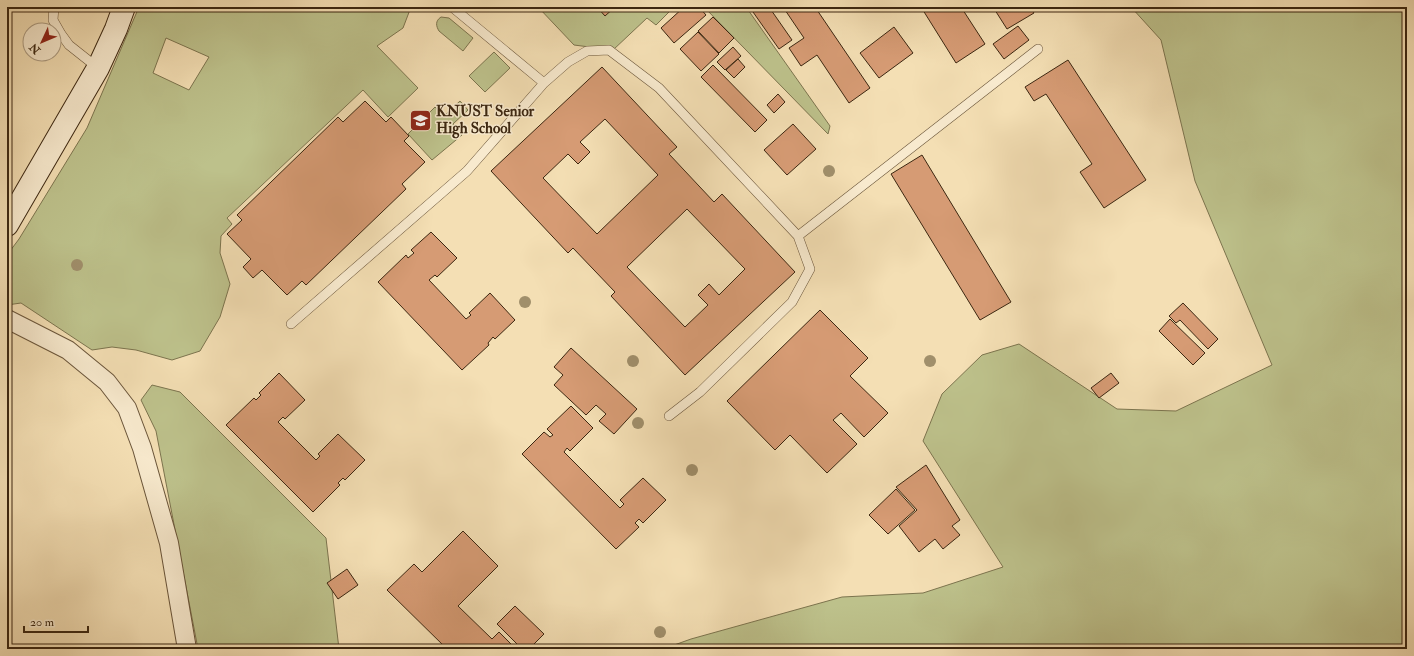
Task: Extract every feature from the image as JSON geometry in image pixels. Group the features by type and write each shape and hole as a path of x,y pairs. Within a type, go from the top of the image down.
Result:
{"street":[{"path":"7,225 98,68 116,29 124,7"},
{"path":"7,319 68,350 107,382 127,408 142,448 169,543 187,649"}],"lane":[{"path":"54,7 53,20 61,34 69,45 98,68"},
{"path":"452,7 544,83"},
{"path":"798,236 1038,49"},
{"path":"291,324 467,171 544,83 568,62 587,51 609,50 659,88 798,236 810,269 792,302 700,392 669,416"}],"green space":[{"path":"139,7 411,7 403,28 377,46 418,88 388,117 363,90 227,218 232,224 221,236 220,253 230,284 220,317 200,351 172,360 136,350 112,347 92,350 21,303 7,305 7,255 19,239 87,128","holes":["166,38 209,57 189,90 153,73"]},
{"path":"538,7 674,7 656,25 647,18 613,50 574,45"},
{"path":"704,7 746,7 830,126 828,134"},
{"path":"1131,7 1407,7 1407,649 663,649 691,639 842,597 923,593 1003,567 923,441 942,394 982,355 1019,344 1117,409 1176,411 1272,365 1195,181 1161,40"},
{"path":"441,17 449,18 473,38 463,51 439,31 437,24"},
{"path":"494,52 510,68 485,92 469,76"},
{"path":"460,101 468,110 453,124 462,135 432,160 408,134 435,107 444,116"},
{"path":"152,385 180,392 326,538 339,649 198,649 156,431 141,400"}],"building":[{"path":"597,7 615,7 605,16"},
{"path":"684,7 699,7 706,15 674,43 661,28"},
{"path":"760,7 769,7 792,40 779,49 753,12"},
{"path":"783,7 815,7 870,88 849,103 817,55 801,66 789,48 804,38"},
{"path":"921,7 961,7 985,44 956,63"},
{"path":"993,7 1030,7 1034,13 1007,29"},
{"path":"713,17 734,38 719,53 698,31"},
{"path":"1018,26 1029,40 1004,59 993,44"},
{"path":"894,27 913,53 879,78 860,53"},
{"path":"698,32 719,54 701,71 680,49"},
{"path":"733,47 741,56 725,70 717,62"},
{"path":"738,59 745,67 734,78 726,70"},
{"path":"1068,60 1146,180 1104,208 1080,172 1092,164 1046,94 1034,101 1025,87"},
{"path":"713,65 767,120 755,132 701,77"},
{"path":"602,67 677,147 669,154 714,202 722,194 795,272 685,375 611,296 615,292 573,248 568,253 491,171","holes":["605,119 658,175 597,234 543,178 568,154 578,164 590,152 580,142","687,209 745,269 719,295 709,284 698,295 708,305 685,327 627,267"]},
{"path":"778,94 785,102 774,113 767,105"},
{"path":"365,101 386,122 391,117 409,136 404,141 425,162 402,184 406,189 306,285 302,281 287,295 262,270 253,278 243,267 251,259 227,234 242,220 237,215 338,117 343,122"},
{"path":"793,124 816,149 787,175 764,150"},
{"path":"922,155 1011,302 980,320 891,174"},
{"path":"431,232 457,258 437,277 435,275 429,280 466,319 471,315 469,313 490,293 515,320 495,339 493,337 488,343 489,345 462,370 378,282 406,255 408,258 414,253 411,250"},
{"path":"1183,303 1218,339 1208,349 1180,320 1176,323 1169,316"},
{"path":"820,310 868,358 850,376 888,413 864,437 841,413 833,420 857,444 827,473 790,435 775,450 727,401"},
{"path":"1170,319 1205,353 1193,365 1159,331"},
{"path":"571,348 637,409 614,434 599,421 606,414 596,405 586,415 554,385 563,375 554,367"},
{"path":"279,373 305,400 285,419 283,417 278,422 316,460 320,456 318,454 338,434 365,460 345,480 343,478 338,483 340,485 313,512 226,425 254,398 256,400 261,395 259,393"},
{"path":"1111,373 1119,383 1099,398 1091,388"},
{"path":"571,406 593,428 570,451 567,448 564,452 620,508 624,504 620,500 643,478 666,500 643,523 639,519 635,523 639,527 616,549 522,454 544,432 550,437 553,435 547,429"},
{"path":"926,465 960,520 952,526 960,535 943,549 935,539 919,552 899,526 917,510 896,487"},
{"path":"896,489 915,510 888,534 869,515"},
{"path":"463,531 498,566 458,606 492,639 499,632 516,649 447,649 387,590 414,564 422,572"},
{"path":"347,569 358,585 338,599 327,583"},
{"path":"515,606 544,634 529,649 522,649 497,624"}],"place":[{"name":"KNUST Senior High School","path":"420,120"}]}
